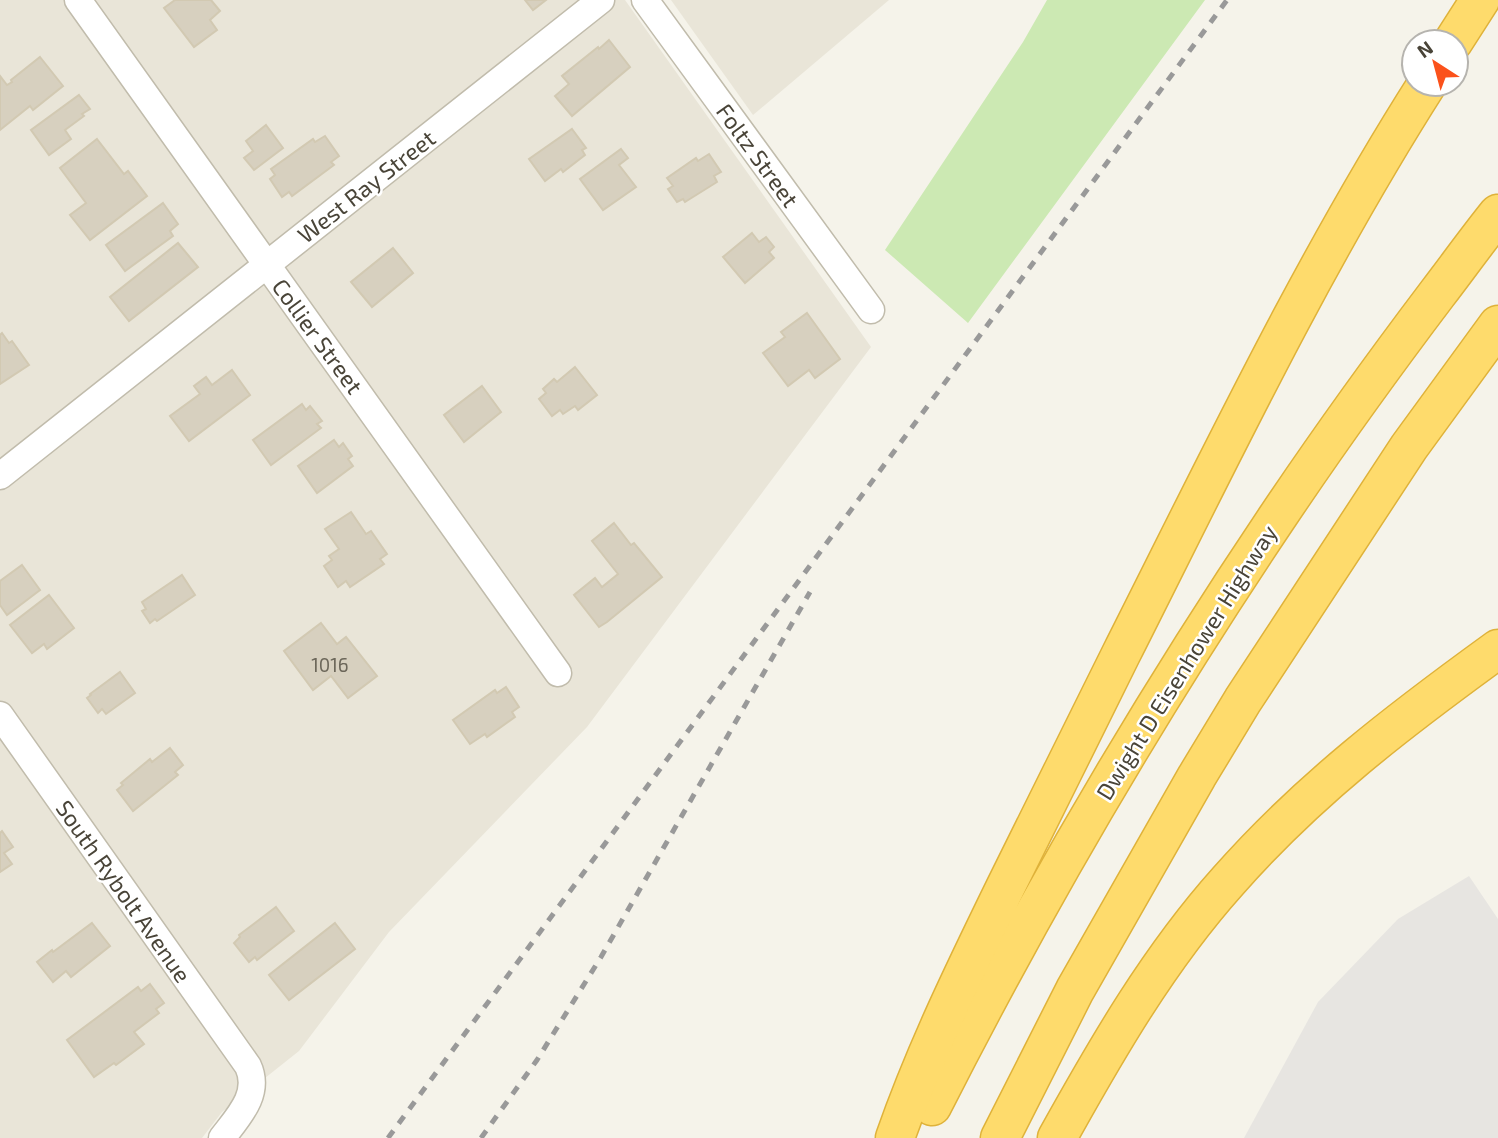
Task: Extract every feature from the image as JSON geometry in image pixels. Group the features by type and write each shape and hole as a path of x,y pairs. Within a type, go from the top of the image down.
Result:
{"highway":[{"path":"1462,28 1480,0"},
{"path":"895,1138 972,956 1090,715 1298,304 1419,98"},
{"name":"Dwight D Eisenhower Highway","path":"917,1138 1011,955 1108,783 1155,706 1322,452 1382,367 1498,214"},
{"path":"1000,1138 1075,990 1230,722 1409,447 1498,325"},
{"path":"1057,1138 1134,1006 1201,913 1249,857 1299,807 1357,756 1410,713 1498,649"}],"street":[{"name":"Collier Street","path":"78,0 558,673"},
{"name":"West Ray Street","path":"0,477 601,0"},
{"name":"Foltz Street","path":"645,0 871,310"},
{"name":"South Rybolt Avenue","path":"0,715 248,1066 253,1076 248,1101 222,1138"}],"shaded area":[{"path":"0,0 625,0 871,347 587,727 389,932 299,1051 222,1112 202,1138 0,1138"},
{"path":"671,0 889,0 753,115"},
{"path":"1469,876 1498,919 1498,1138 1244,1138 1318,1002 1398,919"}],"green space":[{"path":"1047,0 1205,0 968,323 885,250 1023,42"}],"building":[{"path":"175,0 211,0 220,11 210,20 217,30 194,47 164,8"},
{"path":"525,0 546,0 533,10"},
{"path":"609,40 630,67 572,116 555,96 569,84 562,76"},
{"path":"40,57 63,86 33,110 30,106 0,130 0,76 7,85"},
{"path":"79,95 90,109 65,130 71,139 49,155 31,130"},
{"path":"266,125 283,148 254,170 244,158 253,151 246,141"},
{"path":"572,129 586,148 582,150 585,155 563,172 561,169 545,181 529,159"},
{"path":"325,136 339,156 331,162 334,165 292,196 289,192 282,197 270,179 275,175 271,169 313,139 315,142"},
{"path":"97,139 124,174 128,171 147,196 90,240 70,215 86,203 60,168"},
{"path":"621,149 628,158 619,165 636,187 603,210 580,179"},
{"path":"709,154 721,172 714,176 717,182 685,202 683,199 677,202 668,189 673,186 667,178 696,158 698,161"},
{"path":"163,203 178,224 170,231 173,236 125,271 106,245"},
{"path":"752,233 759,242 766,237 774,247 769,252 774,258 745,283 723,257"},
{"path":"178,243 198,267 129,321 110,297"},
{"path":"393,248 413,273 372,307 351,282"},
{"path":"807,313 840,359 815,378 809,370 788,386 763,353 785,337 781,332"},
{"path":"2,333 9,343 12,341 29,365 0,384 0,335"},
{"path":"575,367 597,395 578,410 575,406 563,414 560,410 552,416 539,399 546,393 543,389 554,379 557,382"},
{"path":"232,370 250,395 189,441 170,416 200,394 194,386 206,377 212,385"},
{"path":"482,386 501,412 464,442 444,415"},
{"path":"302,404 306,410 310,406 322,421 317,424 321,428 271,465 253,440"},
{"path":"334,440 339,447 343,443 352,456 348,459 353,466 317,493 298,466"},
{"path":"351,512 366,534 371,531 387,554 380,559 384,564 350,587 346,581 338,587 324,566 332,560 329,556 339,549 325,529"},
{"path":"614,523 662,577 599,627 574,595 595,578 602,587 618,574 592,541"},
{"path":"22,565 40,590 7,615 0,605 0,581"},
{"path":"182,575 195,595 150,623 142,611 146,609 142,602"},
{"path":"49,595 74,628 47,649 44,644 32,653 10,625"},
{"path":"321,623 337,644 346,637 377,676 348,698 331,676 313,690 284,651"},
{"path":"120,672 135,693 106,714 102,709 98,713 87,698"},
{"path":"506,687 519,707 512,712 515,717 487,737 485,734 470,744 453,720 495,690 497,693"},
{"path":"170,748 183,765 175,772 178,775 133,811 117,790 123,785 121,783 150,759 152,762"},
{"path":"2,831 13,847 4,853 12,864 0,872 0,833"},
{"path":"276,907 294,931 257,960 255,957 249,962 234,943 239,935"},
{"path":"92,923 110,946 71,977 66,971 53,982 37,962"},
{"path":"335,923 355,949 289,1000 269,975"},
{"path":"150,984 164,1003 156,1009 159,1013 134,1032 144,1044 116,1065 114,1063 94,1077 67,1040 138,987 141,991"}],"railway":[{"path":"388,1138 1227,0"},
{"path":"481,1138 537,1060 601,957 810,592"}]}
